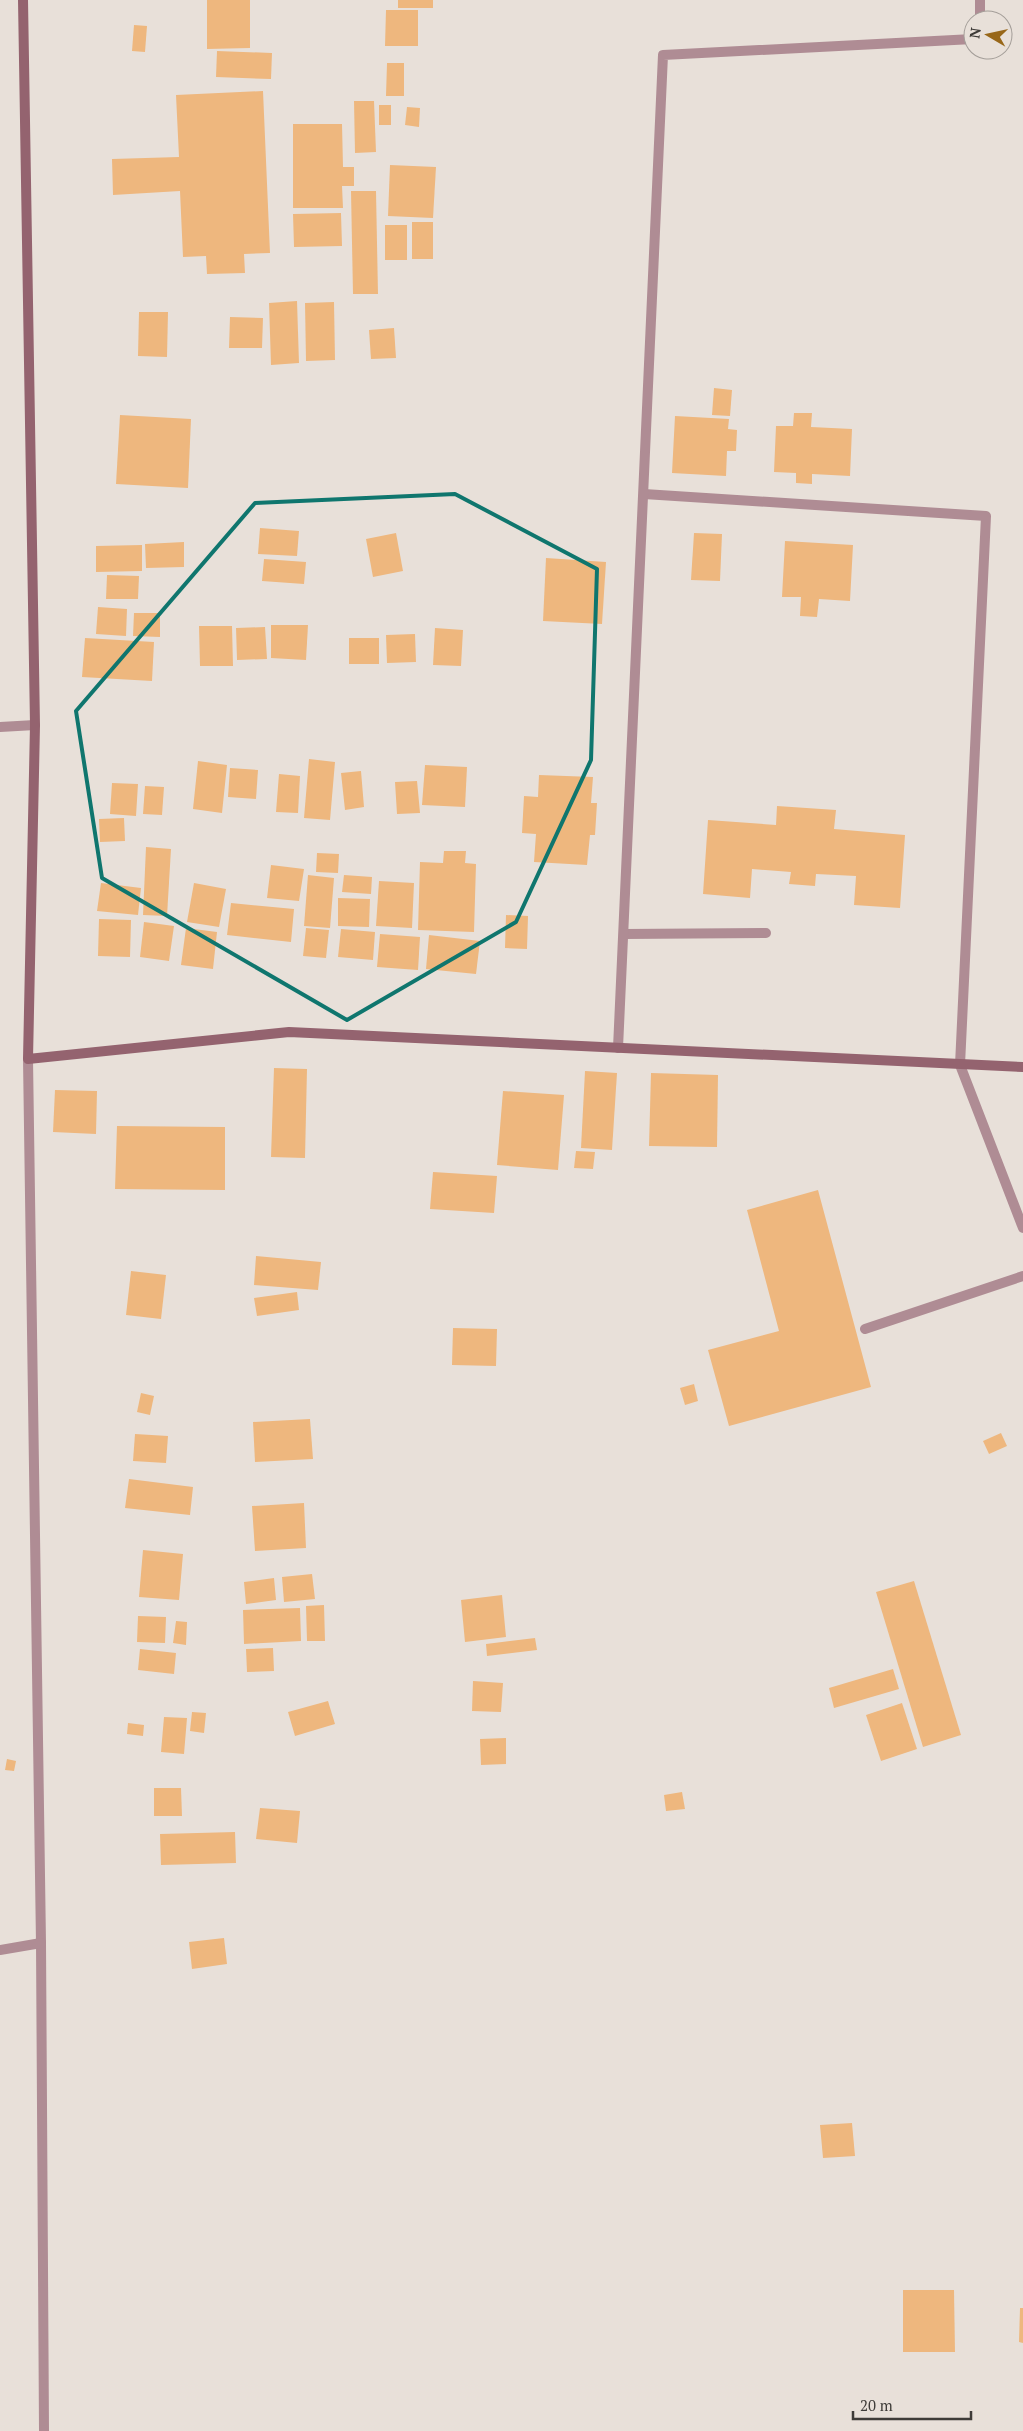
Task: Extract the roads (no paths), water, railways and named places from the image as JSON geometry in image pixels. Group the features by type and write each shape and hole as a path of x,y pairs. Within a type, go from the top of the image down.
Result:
{"street":[{"path":"23,0 34,725 28,1059 41,1943 44,2431"},
{"path":"618,1048 663,55 963,40"},
{"path":"644,494 986,516 960,1065 1023,1228"},
{"path":"0,726 34,725"},
{"path":"624,934 766,933"},
{"path":"28,1059 289,1032 960,1065 1023,1066"},
{"path":"865,1329 1023,1276"},
{"path":"0,1950 41,1943"}]}
